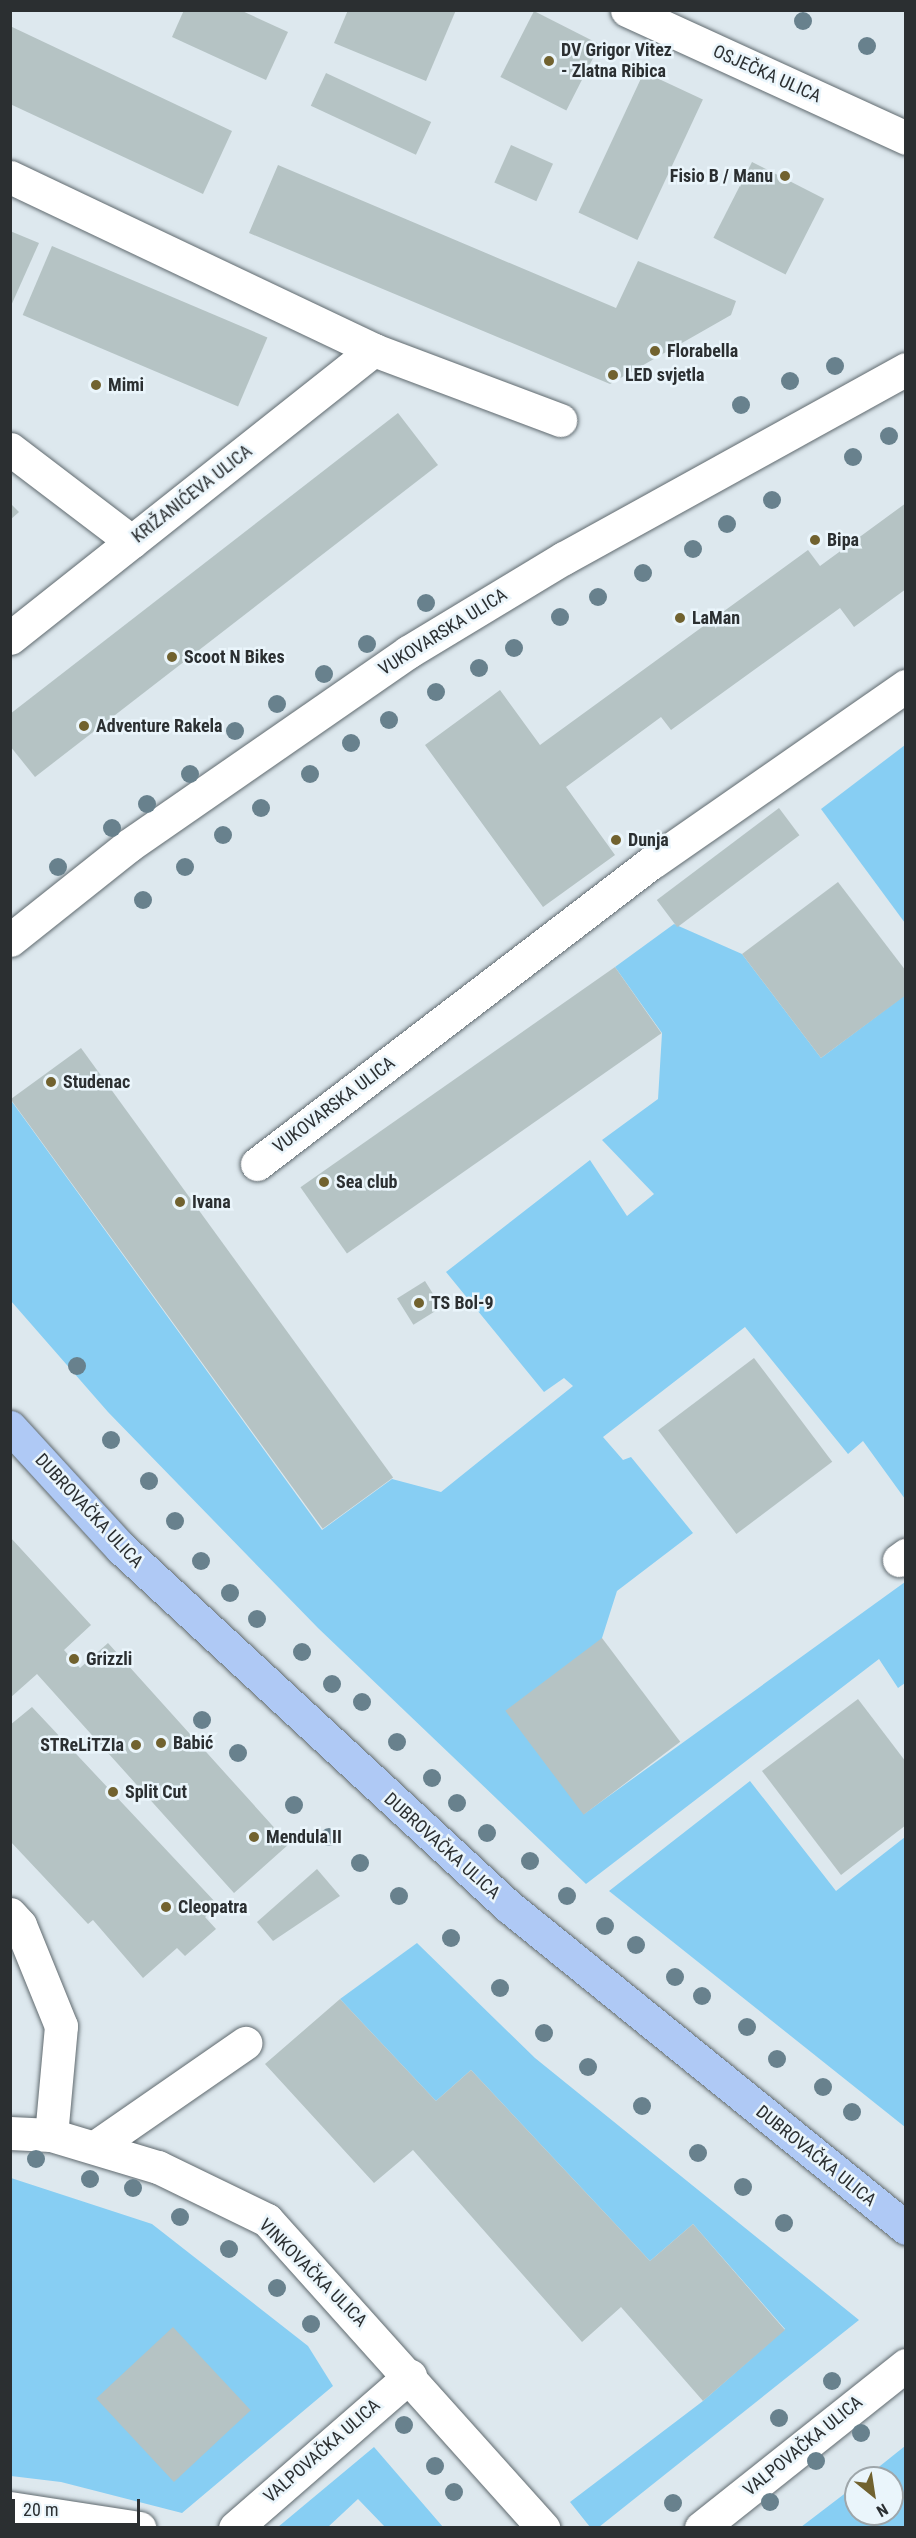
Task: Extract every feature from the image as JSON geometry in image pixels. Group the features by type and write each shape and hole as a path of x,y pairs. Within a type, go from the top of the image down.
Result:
{"main road":[{"name":"DUBROVAČKA ULICA","path":"10,1427 138,1564 508,1906 906,2228"}],"street":[{"name":"OSJEČKA ULICA","path":"627,10 906,138"},
{"path":"10,177 374,350 560,420"},
{"name":"KRIŽANIĆEVA ULICA","path":"10,638 374,350"},
{"name":"VUKOVARSKA ULICA","path":"10,940 128,846 408,652 564,558 906,369"},
{"path":"10,449 132,542"},
{"name":"VUKOVARSKA ULICA","path":"257,1164 654,861 906,686"},
{"path":"10,1914 20,1925 61,2026 51,2134"},
{"path":"95,2147 245,2043"},
{"name":"VINKOVAČKA ULICA","path":"10,2133 51,2134 158,2167 267,2220 410,2376 543,2528"},
{"name":"VALPOVAČKA ULICA","path":"702,2528 906,2365"},
{"name":"VALPOVAČKA ULICA","path":"235,2528 410,2376"},
{"path":"10,2508 139,2528"}],"shaded area":[{"path":"905,745 905,923 821,809"},
{"path":"674,924 742,954 821,1058 905,995 905,1499 863,1441 848,1454 745,1327 603,1437 623,1460 631,1457 693,1533 617,1591 602,1638 584,1814 905,1582 905,1683 898,1688 879,1659 586,1884 318,1628 108,1412 11,1301 10,1099 322,1530 392,1479 441,1492 573,1386 564,1378 544,1392 446,1272 590,1160 627,1216 654,1194 602,1140 658,1099 662,1033 615,967"},
{"path":"750,1781 836,1891 905,1837 905,2127 609,1891"},
{"path":"417,1943 535,2058 859,2320 599,2527 590,2527 570,2502 703,2401 785,2329 693,2224 650,2261 471,2070 436,2101 340,1999"},
{"path":"11,2178 152,2224 308,2346 333,2386 182,2513 61,2482 11,2476"},
{"path":"905,2446 905,2527 801,2527 844,2494 844,2526 904,2526 904,2466 880,2466"},
{"path":"374,2447 443,2527 385,2527 358,2499 328,2527 278,2527"}],"building":[{"path":"184,10 240,10 288,32 266,80 172,37"},
{"path":"348,10 456,10 426,81 334,43"},
{"path":"534,11 600,45 566,111 500,77"},
{"path":"10,26 232,131 203,194 10,104"},
{"path":"644,72 703,99 637,240 578,212"},
{"path":"326,73 431,122 416,155 311,106"},
{"path":"511,145 553,164 536,201 494,182"},
{"path":"752,162 824,199 786,275 713,238"},
{"path":"278,165 616,308 638,261 736,301 731,315 610,384 249,233"},
{"path":"10,231 39,243 10,308"},
{"path":"52,246 267,337 238,406 23,315"},
{"path":"398,413 438,465 35,777 10,746 10,714"},
{"path":"10,503 19,512 10,520"},
{"path":"906,503 906,589 854,627 840,608 671,730 661,717 566,787 615,855 543,907 425,745 500,690 540,745 808,550 820,566"},
{"path":"779,808 799,835 677,927 657,900"},
{"path":"838,882 906,971 906,995 821,1058 742,954"},
{"path":"615,967 661,1033 347,1254 300,1187"},
{"path":"81,1048 393,1478 323,1529 11,1099"},
{"name":"TS Bol-9","path":"425,1281 441,1307 413,1325 397,1298"},
{"path":"754,1358 832,1462 736,1534 658,1430"},
{"path":"10,1537 91,1625 64,1650 80,1668 108,1643 289,1844 234,1893 37,1674 10,1698"},
{"path":"602,1638 680,1742 584,1815 505,1711"},
{"path":"858,1699 906,1762 906,1825 841,1875 762,1771"},
{"path":"32,1707 218,1905 205,1917 216,1929 185,1956 177,1948 143,1978 93,1920 88,1924 10,1841 10,1725"},
{"path":"317,1869 340,1896 273,1941 257,1922"},
{"path":"340,1999 436,2101 471,2070 650,2261 693,2224 785,2330 703,2401 621,2307 582,2342 413,2150 374,2183 265,2064"},
{"path":"173,2327 251,2410 174,2482 96,2399"}],"place":[{"name":"DV Grigor Vitez - Zlatna Ribica","path":"549,61"},
{"name":"Fisio B / Manu","path":"785,176"},
{"name":"Florabella","path":"655,351"},
{"name":"LED svjetla","path":"613,375"},
{"name":"Mimi","path":"96,385"},
{"name":"Bipa","path":"815,540"},
{"name":"LaMan","path":"680,618"},
{"name":"Scoot N Bikes","path":"172,657"},
{"name":"Adventure Rakela","path":"84,726"},
{"name":"Dunja","path":"616,840"},
{"name":"Studenac","path":"51,1082"},
{"name":"Sea club","path":"324,1182"},
{"name":"Ivana","path":"180,1202"},
{"name":"TS Bol-9","path":"419,1303"},
{"name":"Grizzli","path":"74,1659"},
{"name":"Babić","path":"161,1743"},
{"name":"STReLiTZIa","path":"136,1745"},
{"name":"Split Cut","path":"113,1792"},
{"name":"Mendula II","path":"254,1837"},
{"name":"Cleopatra","path":"166,1907"}]}
